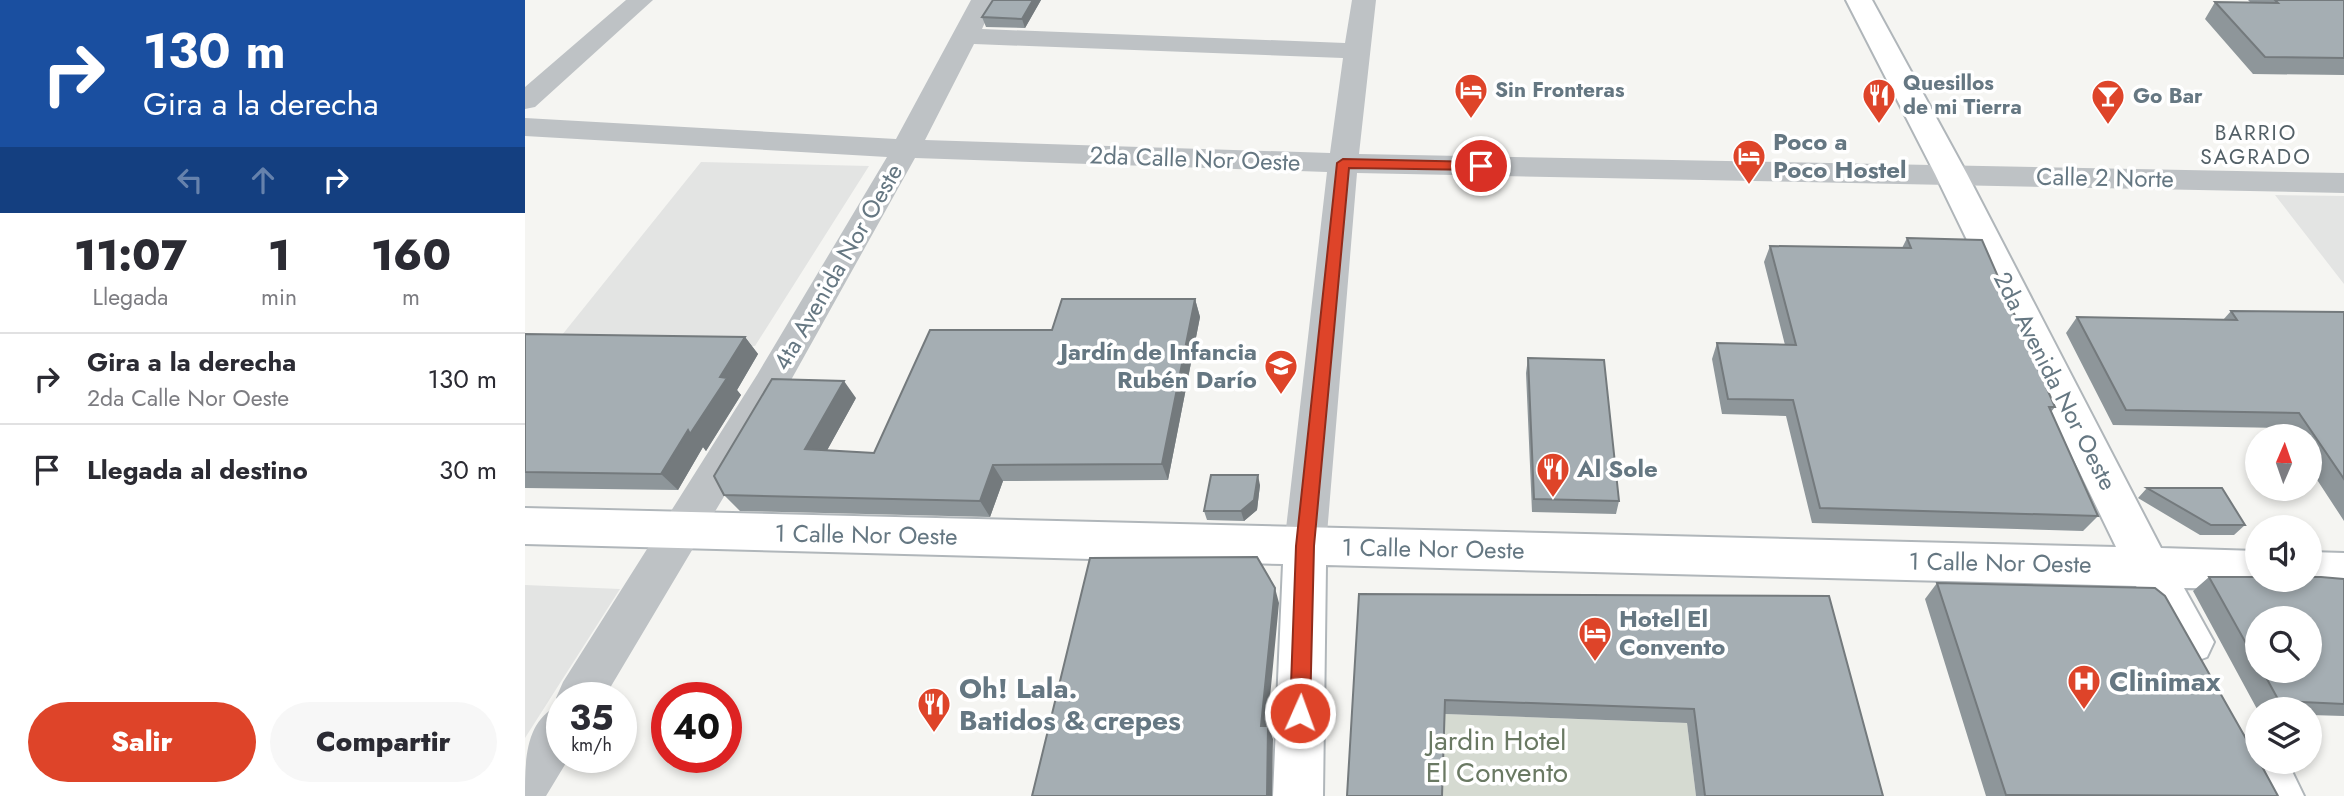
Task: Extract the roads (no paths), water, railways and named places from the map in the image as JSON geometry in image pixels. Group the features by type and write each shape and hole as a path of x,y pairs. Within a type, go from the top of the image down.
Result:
{"street":[{"path":"525,101 641,0"},
{"name":"4ta Avenida Nor Oeste","path":"589,682 685,530 906,149 983,0"},
{"path":"1298,796 1305,546 1343,163 1364,0"},
{"name":"2da Avenida Nor Oeste","path":"1859,0 1951,174 2148,567 2210,675"},
{"path":"965,36 1356,51"},
{"name":"2da Calle Nor Oeste","path":"525,127 906,149 1343,163 1951,174"},
{"name":"Calle 2 Norte","path":"1951,174 2344,183"},
{"name":"1 Calle Nor Oeste","path":"525,526 2245,570"},
{"path":"2322,571 2344,572"},
{"path":"525,785 546,752"},
{"path":"2266,774 2279,796"}],"place":[{"name":"Sin Fronteras","path":"1471,120"},
{"name":"Quesillos de mi Tierra","path":"1879,125"},
{"name":"Go Bar","path":"2108,126"},
{"name":"Poco a Poco Hostel","path":"1749,186"},
{"name":"Jardín de Infancia Rubén Darío","path":"1281,396"},
{"name":"Al Sole","path":"1553,499"},
{"name":"Hotel El Convento","path":"1595,663"},
{"name":"Clinimax","path":"2084,711"},
{"name":"Oh! Lala. Batidos & crepes","path":"934,734"}],"district":[{"name":"BARRIO SAGRADO","path":"2256,145"}],"park label":[{"name":"Jardin Hotel El Convento","path":"1497,756"}]}
